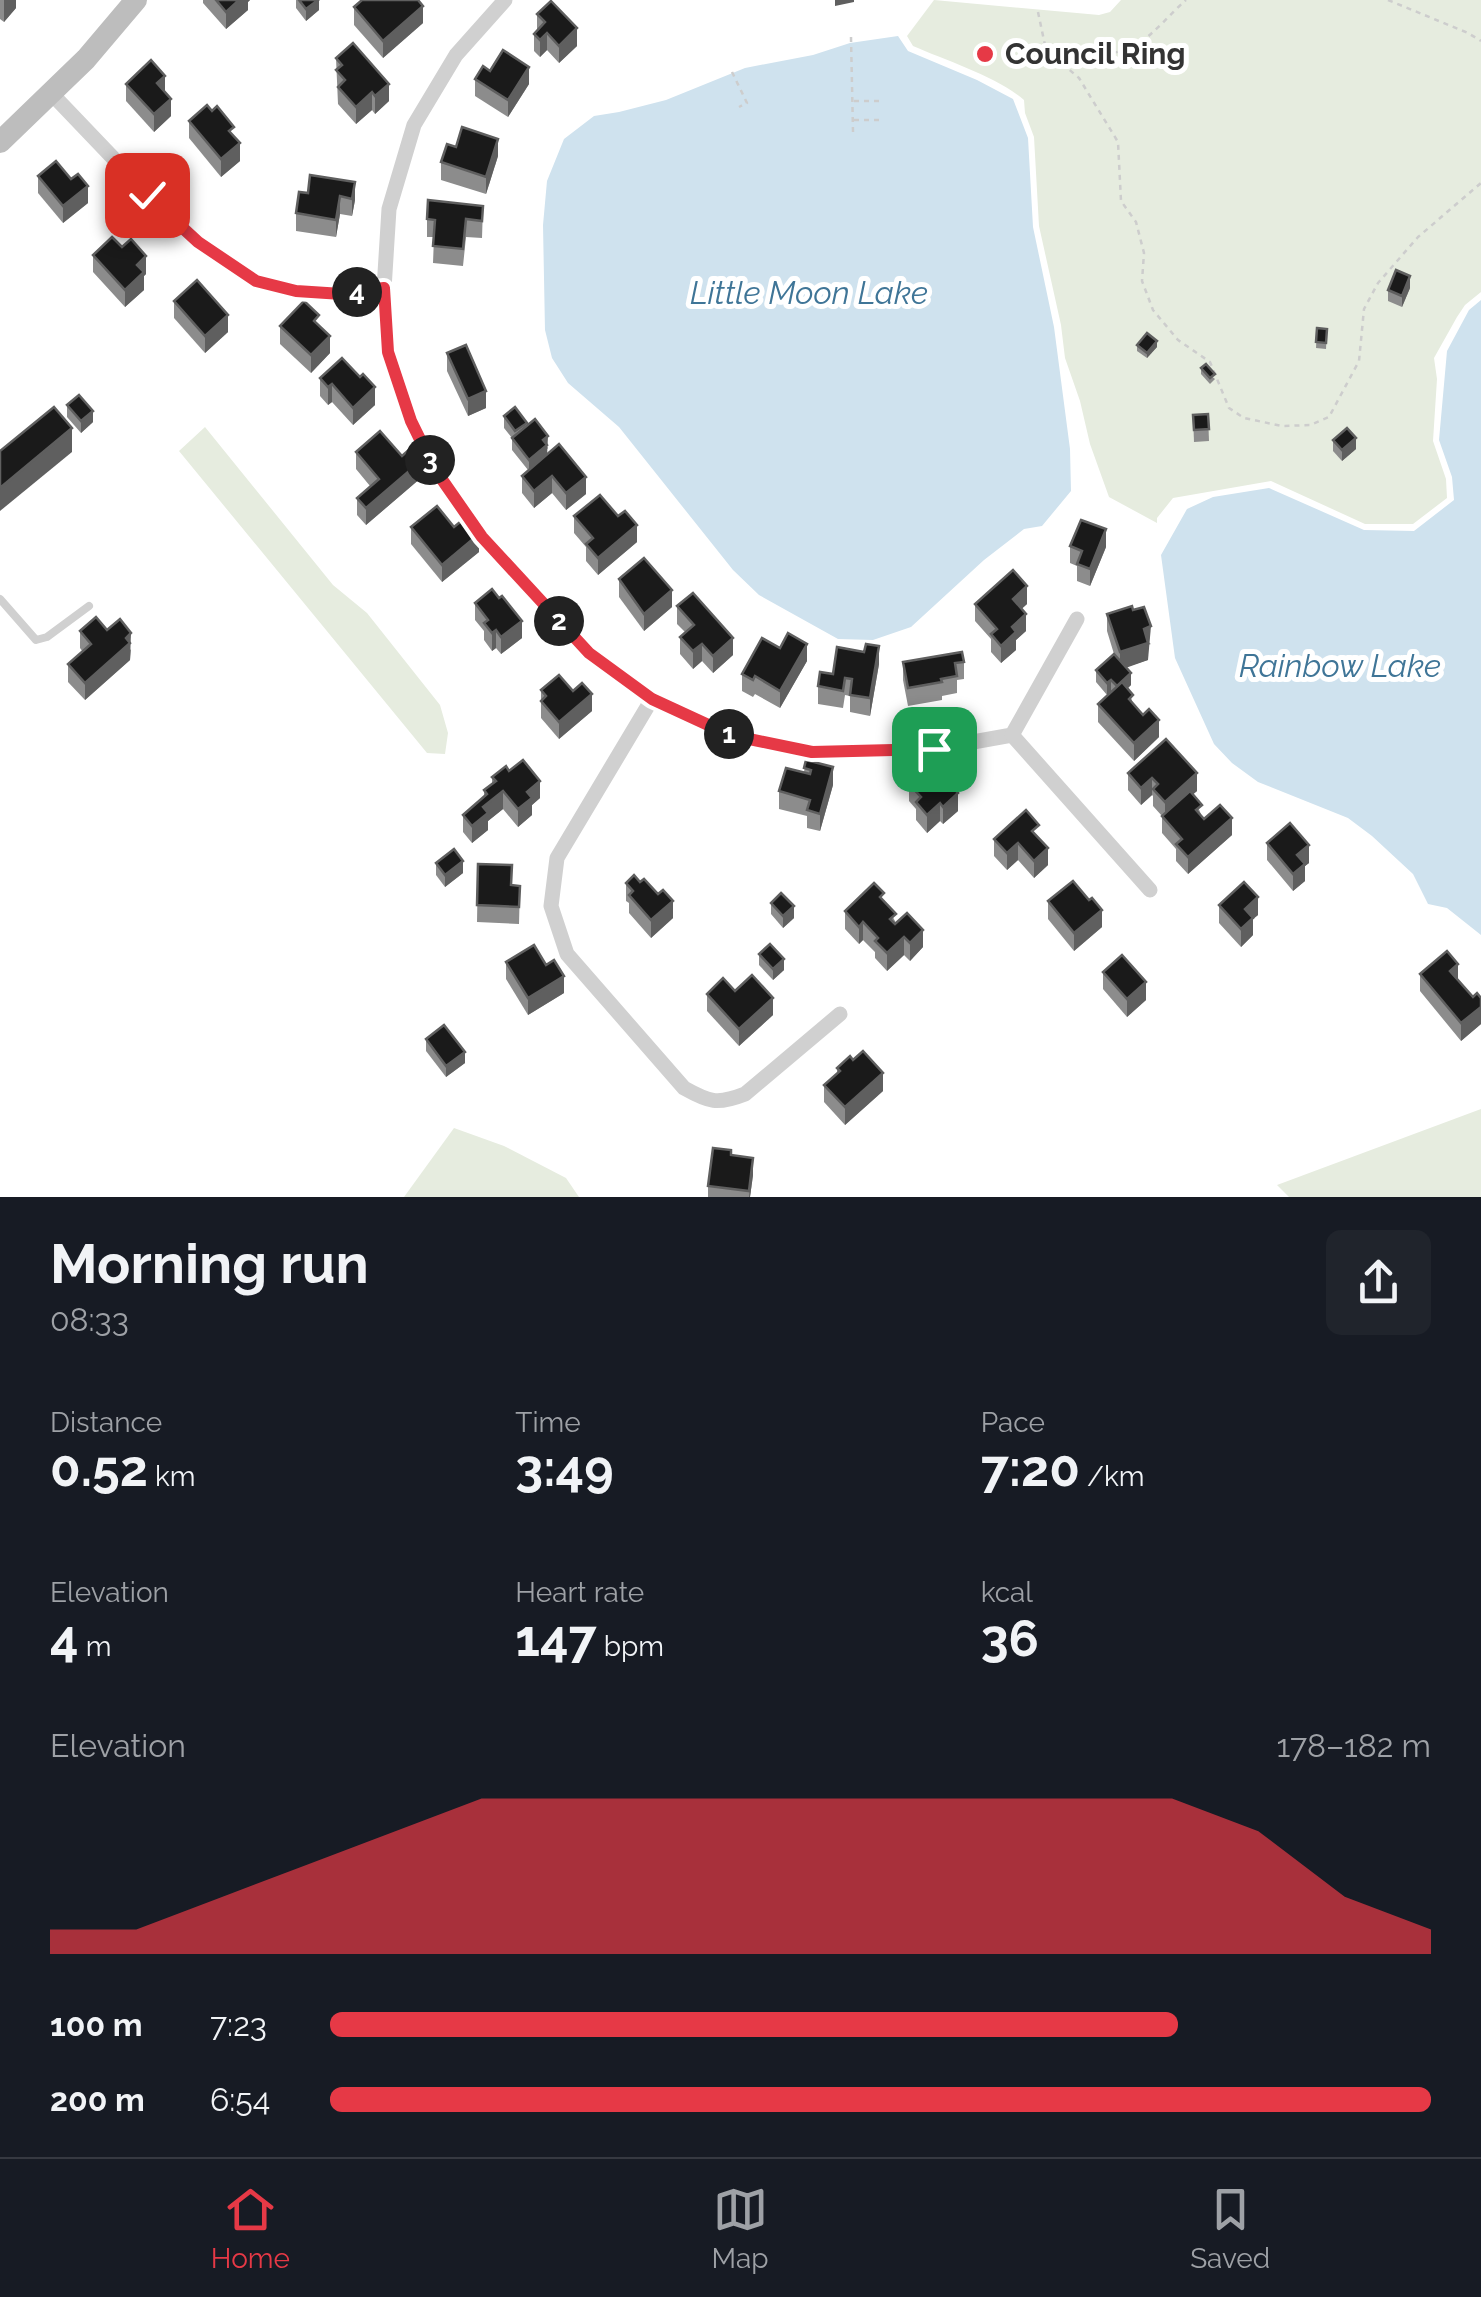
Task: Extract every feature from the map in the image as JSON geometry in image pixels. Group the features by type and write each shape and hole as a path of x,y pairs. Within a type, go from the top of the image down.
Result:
{"street":[{"path":"0,142 108,36 136,0"},
{"path":"505,0 456,54 414,125 389,209 384,288 388,352 411,421 434,468 482,537 589,653 652,699 730,735 812,752 934,749 1012,734 1077,619"},
{"path":"51,93 180,228 256,281 296,291 342,294 384,288"},
{"path":"652,699 556,858 552,906 567,954 684,1088 707,1101 726,1101 744,1094 840,1014"},
{"path":"1012,734 1150,890"}],"lane":[{"path":"0,599 36,640 89,606"}],"path":[{"path":"1062,64 1137,44 1186,0"},
{"path":"1388,0 1481,41"},
{"path":"1038,12 1046,50 1079,78 1118,142 1121,200 1136,222 1144,254 1142,281 1153,310 1178,340 1210,362 1230,408 1244,418 1282,426 1310,426 1329,417 1359,361 1364,309 1378,282 1418,238 1481,183"},
{"path":"851,37 853,132"},
{"path":"732,72 747,103 740,107"},
{"path":"852,101 879,101"},
{"path":"853,120 879,120"}],"shaded area":[{"path":"934,0 1099,15 1110,12 1121,0 1481,0 1481,292 1465,305 1434,358 1437,379 1433,441 1446,479 1447,498 1413,524 1365,524 1271,481 1173,498 1157,523 1109,497 1065,358 1039,226 1034,137 1024,100 986,76 913,46 907,36"},
{"path":"205,427 333,585 367,613 440,705 448,733 445,754 427,753 179,451"},
{"path":"1481,1109 1481,1197 1289,1197 1277,1185"},
{"path":"454,1128 504,1146 566,1178 579,1197 404,1197"}],"water":[{"name":"Little Moon Lake","path":"898,36 908,51 1013,99 1028,138 1033,227 1054,327 1070,449 1071,491 1042,526 1024,529 911,627 873,640 838,639 759,595 733,570 619,427 568,383 552,358 545,330 543,225 547,181 564,139 594,116 666,100 745,68"},
{"name":"Rainbow Lake","path":"1481,300 1481,935 1447,908 1428,904 1413,874 1348,818 1258,782 1214,744 1175,658 1161,555 1187,509 1213,497 1269,488 1364,530 1414,531 1454,500 1452,477 1439,440 1447,351 1469,310"}],"building":[{"path":"216,0 239,0 226,12"},
{"path":"299,0 318,0 306,9"},
{"path":"362,0 418,0 423,6 383,41 354,7"},
{"path":"551,1 577,28 559,46 547,33 540,40 534,34 545,22 537,14"},
{"path":"353,43 389,84 375,96 372,92 356,107 338,87 345,80 336,70 342,65 336,58"},
{"path":"503,50 529,67 508,100 475,79 483,66 490,71"},
{"path":"151,60 165,76 157,83 171,99 154,114 126,84"},
{"path":"207,105 212,111 217,106 234,127 229,131 240,143 221,159 189,121"},
{"path":"462,127 498,139 486,177 441,162 447,144 456,147"},
{"path":"56,161 71,179 78,174 88,186 63,206 38,176"},
{"path":"310,175 355,182 352,199 340,196 336,220 296,213 299,192 308,193"},
{"path":"428,200 483,206 482,221 466,219 463,249 433,246 435,220 427,219"},
{"path":"112,237 122,247 131,239 146,256 137,265 144,272 125,290 93,255"},
{"path":"1396,270 1410,276 1402,296 1388,290"},
{"path":"197,280 228,315 205,336 174,301"},
{"path":"304,301 319,315 314,321 330,336 311,355 280,326"},
{"path":"1317,328 1327,329 1326,343 1316,342"},
{"path":"1147,333 1157,341 1147,353 1137,345"},
{"path":"466,345 486,391 468,399 447,353"},
{"path":"342,358 375,387 353,408 332,384 328,387 320,378"},
{"path":"1206,364 1215,374 1210,378 1201,368"},
{"path":"79,395 93,411 81,421 67,405"},
{"path":"54,407 72,428 0,488 0,451"},
{"path":"515,407 527,423 515,431 504,416"},
{"path":"1208,414 1209,429 1194,430 1193,415"},
{"path":"535,419 548,436 543,440 547,445 529,460 512,438"},
{"path":"1347,428 1356,438 1342,450 1333,440"},
{"path":"380,431 402,456 411,448 422,460 366,508 357,498 379,479 356,452"},
{"path":"559,444 586,477 566,493 552,476 534,491 522,476"},
{"path":"600,495 618,516 625,511 637,525 598,558 586,544 593,538 574,516"},
{"path":"437,506 454,527 465,518 479,534 442,565 411,527"},
{"path":"1081,520 1106,529 1090,569 1077,564 1082,551 1070,546"},
{"path":"644,558 672,590 644,614 619,579"},
{"path":"1013,570 1027,586 1013,599 1026,614 1012,627 1016,632 1001,646 991,634 997,629 975,604"},
{"path":"492,589 522,621 501,637 484,623 488,620 475,603"},
{"path":"693,593 733,638 713,656 702,644 693,651 680,637 694,625 677,606"},
{"path":"1132,606 1133,610 1144,607 1151,626 1144,629 1148,643 1120,652 1107,614"},
{"path":"96,617 107,630 120,619 131,633 126,638 130,643 85,683 68,664 91,644 80,631"},
{"path":"788,633 807,644 780,691 755,676 753,680 742,674 762,638 780,648"},
{"path":"866,644 879,646 870,698 850,695 852,679 845,678 843,691 818,686 820,672 833,674 837,647 864,652"},
{"path":"962,652 964,662 955,663 957,676 908,688 903,662"},
{"path":"1114,654 1131,673 1117,686 1111,680 1107,683 1096,670"},
{"path":"559,675 573,691 582,683 592,694 559,722 541,701 546,696 541,690"},
{"path":"1122,682 1133,695 1129,699 1143,715 1149,709 1159,720 1134,743 1098,704"},
{"path":"1166,739 1197,773 1165,802 1153,789 1158,784 1152,778 1141,788 1128,773"},
{"path":"523,760 540,781 527,792 532,798 518,809 503,791 483,807 488,813 472,826 463,815 487,794 484,790 496,781 492,777"},
{"path":"806,760 833,767 820,814 807,810 810,800 779,791 786,768 810,774 811,770 804,768"},
{"path":"925,769 939,784 945,779 958,793 927,815 916,802 921,797 909,784"},
{"path":"1190,791 1202,805 1196,810 1204,819 1220,805 1232,818 1188,857 1176,844 1182,839 1162,816"},
{"path":"1026,810 1039,825 1032,831 1048,848 1034,861 1018,843 1007,853 994,839"},
{"path":"1290,823 1309,845 1297,855 1305,864 1293,874 1267,843"},
{"path":"454,849 463,861 445,875 436,863"},
{"path":"478,864 512,865 511,885 520,886 519,907 477,905"},
{"path":"634,875 640,882 644,879 658,894 663,890 673,901 651,920 629,895 633,891 626,883"},
{"path":"1073,881 1102,910 1074,933 1048,901"},
{"path":"1244,882 1258,897 1245,909 1253,918 1241,929 1219,905"},
{"path":"874,883 884,893 880,897 896,914 890,919 895,924 907,913 923,930 910,943 904,937 887,953 863,922 859,927 845,911"},
{"path":"781,893 794,906 783,916 771,903"},
{"path":"770,944 784,959 773,969 759,954"},
{"path":"534,945 546,965 554,960 564,976 528,998 506,962"},
{"path":"1447,951 1458,964 1450,971 1473,997 1477,993 1481,998 1481,1007 1461,1023 1420,974"},
{"path":"1122,955 1146,982 1127,999 1103,972"},
{"path":"752,975 773,998 739,1029 707,994 723,978 735,991"},
{"path":"444,1025 465,1052 446,1066 426,1039"},
{"path":"863,1051 883,1073 845,1107 824,1085 850,1056 853,1060"},
{"path":"713,1148 753,1158 749,1191 708,1186"}],"place":[{"name":"Council Ring","path":"985,54"}],"route":[{"path":"147,195 180,228 256,281 296,291 342,294 384,288 388,352 411,421 434,468 482,537 589,653 652,699 730,735 812,752 934,749"}]}
